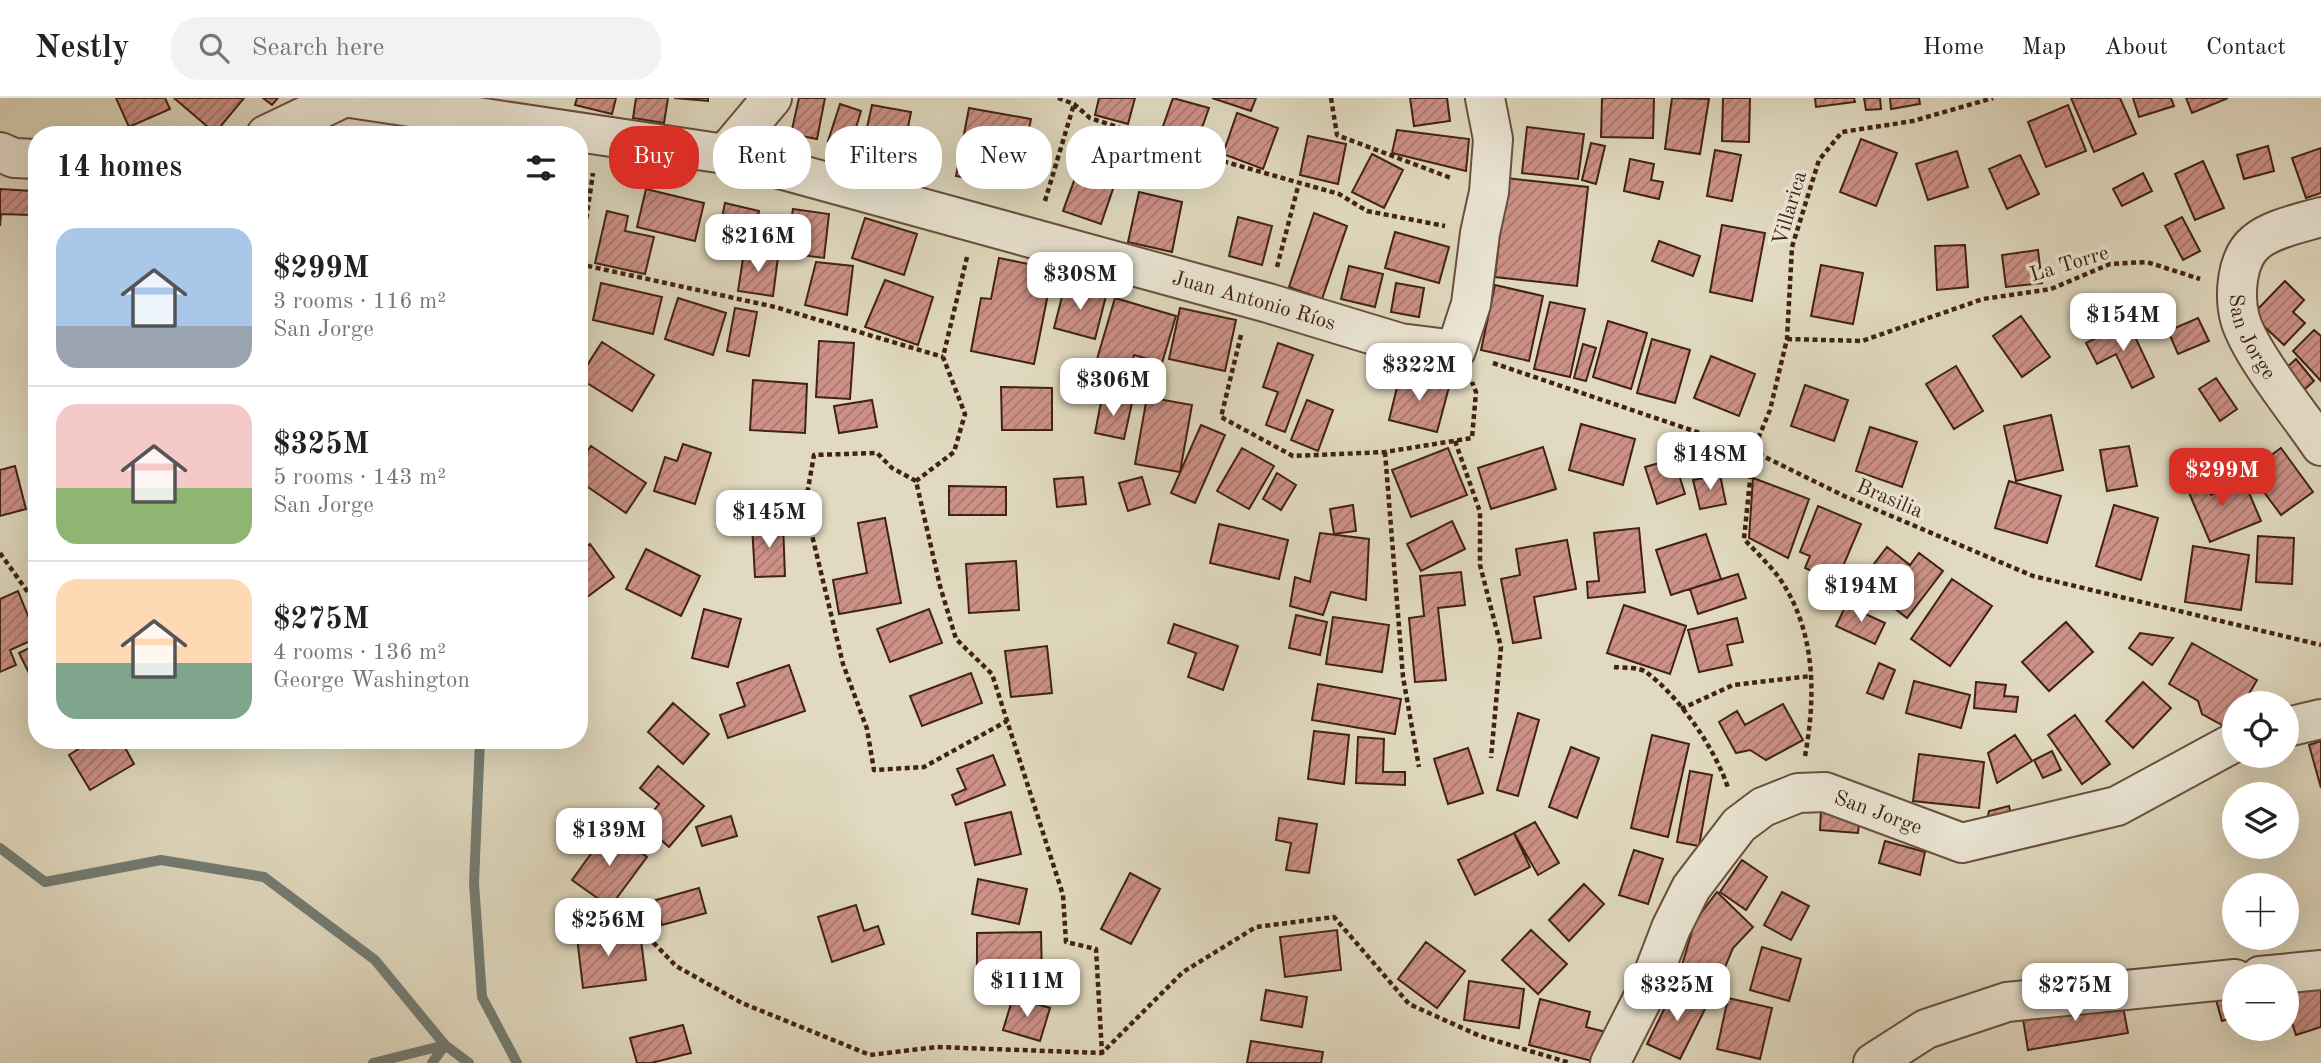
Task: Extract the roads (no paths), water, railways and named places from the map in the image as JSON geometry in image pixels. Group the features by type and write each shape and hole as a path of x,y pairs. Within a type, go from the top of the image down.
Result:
{"street":[{"path":"285,126 343,98"},
{"name":"Juan Antonio Ríos","path":"350,98 538,126"},
{"path":"748,126 772,98"},
{"name":"Juan Antonio Ríos","path":"811,178 1259,301 1401,343 1456,350 1471,304 1480,233 1489,192 1493,139 1485,98"},
{"name":"Juan Antonio Ríos","path":"588,134 713,152"},
{"path":"0,152 13,158 28,159"},
{"name":"San Jorge","path":"2321,217 2256,242 2244,257 2238,279 2241,319 2263,362 2321,446"},
{"path":"2299,724 2321,719"},
{"name":"San Jorge","path":"1610,1063 1648,988 1671,928 1691,888 1739,825 1763,807 1798,793 1825,792 1962,843 2118,806 2222,749"},
{"path":"2299,972 2321,970"},
{"path":"1873,1063 1926,1029 2007,1002 2222,980"}],"waterway":[{"path":"480,749 474,883 482,997 517,1063"},
{"path":"0,848 45,882 161,860 264,877 375,960 445,1045 432,1063"},
{"path":"373,1063 445,1045 469,1063"}]}
